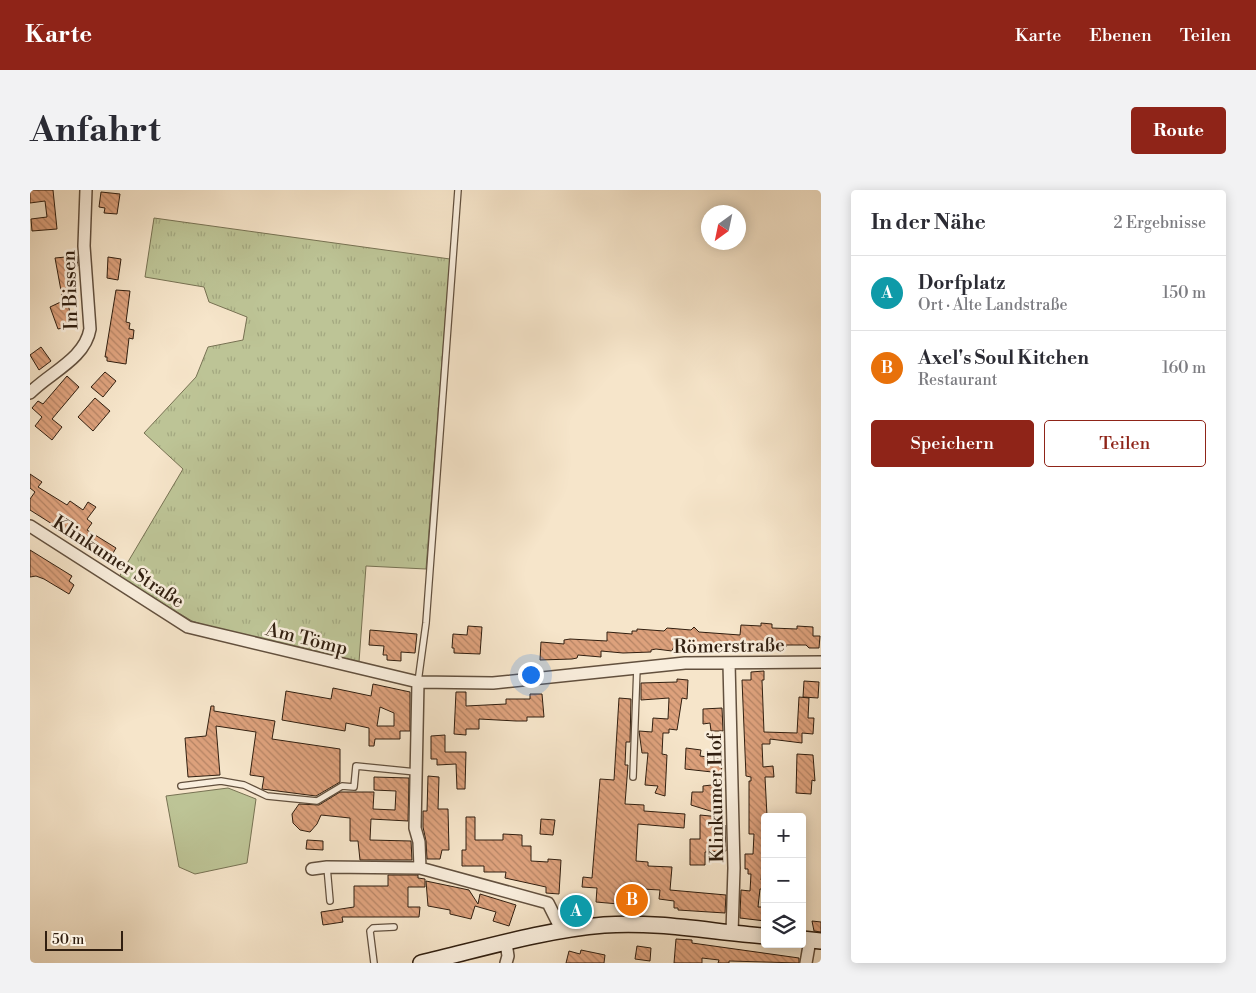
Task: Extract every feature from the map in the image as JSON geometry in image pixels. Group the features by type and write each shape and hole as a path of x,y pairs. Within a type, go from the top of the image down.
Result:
{"main road":[{"path":"421,963 562,932 624,924 680,927 761,936"}],"street":[{"name":"In Bissen","path":"30,393 77,354 88,340 90,329 84,246 86,190"},
{"name":"Klinkumer Straße","path":"30,526 188,627"},
{"name":"Am Tömp","path":"188,627 418,682"},
{"name":"Römerstraße","path":"418,682 493,683 685,663 821,662"},
{"name":"Klinkumer Hof","path":"729,663 734,868 732,933"},
{"path":"418,682 415,828 419,842 420,868"},
{"path":"312,869 327,867 420,868 548,904 562,932"},
{"path":"806,963 811,940"},
{"path":"506,943 508,956 506,963"}],"lane":[{"path":"418,682 429,575 458,190"},
{"path":"633,777 637,667"},
{"path":"182,786 221,781 244,785 267,796 317,801 342,786 354,787 356,766 416,772"},
{"path":"327,867 330,901"},
{"path":"374,963 370,931 373,928 394,927"}],"green space":[{"path":"154,218 450,259 426,569 366,566 359,662 229,633 192,621 119,577 183,469 144,433 196,377 208,347 243,340 247,317 209,302 204,287 145,277"},
{"path":"228,788 256,799 247,863 195,874 179,867 166,796"}],"building":[{"path":"30,190 53,190 57,229 32,231 31,219 47,217 45,201 30,203"},
{"path":"101,192 120,194 117,214 104,213 105,208 99,207"},
{"path":"77,256 78,266 72,267 75,295 62,296 55,258"},
{"path":"108,257 121,259 118,280 107,278"},
{"path":"116,290 130,291 126,322 130,323 129,329 134,330 133,339 129,338 126,364 107,361 107,357 105,357"},
{"path":"67,299 70,313 75,313 76,325 58,329 50,307"},
{"path":"41,347 51,361 39,370 30,355"},
{"path":"105,372 116,381 103,397 91,387"},
{"path":"67,376 79,387 52,419 62,427 52,440 35,426 42,417 32,408 38,401 43,404"},
{"path":"95,398 110,411 93,431 78,417"},
{"path":"30,474 42,482 38,487 67,505 70,501 83,510 88,502 96,507 87,519 92,523 87,530 116,548 109,560 30,510 30,499 35,492 30,488"},
{"path":"30,550 72,576 69,581 74,585 69,594 44,579 36,576 30,577"},
{"path":"761,623 772,624 772,628 797,629 797,626 813,627 813,636 820,636 819,648 809,648 806,645 786,645 786,647 739,645 739,649 700,645 696,648 674,646 672,651 656,649 651,650 651,652 623,653 601,651 601,657 578,655 577,658 572,659 540,660 541,642 564,644 564,640 570,639 607,641 607,632 632,634 632,631 637,631 637,629 664,631 667,628 691,630 694,627 699,632 740,635 741,625 761,626"},
{"path":"468,626 482,627 480,654 454,653 454,648 452,648 453,634 467,635"},
{"path":"370,630 417,634 415,653 401,652 401,661 387,660 387,655 383,655 384,646 369,645"},
{"path":"764,671 764,680 762,680 764,732 797,733 799,697 809,698 808,718 814,718 813,734 802,733 802,743 770,739 770,744 762,744 763,767 773,766 774,777 765,777 767,813 761,813 761,889 758,907 761,907 761,921 740,918 741,890 750,891 751,874 748,874 748,869 745,869 745,854 753,854 754,834 749,834 749,781 751,781 751,777 746,776 742,680 751,680 751,672"},
{"path":"677,679 688,680 687,699 682,698 677,730 669,729 669,733 663,733 662,754 667,755 665,796 655,793 658,786 645,785 648,753 642,753 639,731 652,732 653,718 668,719 669,698 641,700 641,683 677,682"},
{"path":"804,681 819,682 818,698 803,697"},
{"path":"373,684 410,692 410,731 400,731 400,739 375,739 374,746 369,746 369,728 346,723 345,731 282,720 286,691 331,699 333,688 371,696","holes":["380,707 394,713 394,726 377,726"]},
{"path":"456,692 466,692 466,706 506,704 506,699 530,699 530,694 542,694 544,717 527,717 527,721 479,719 479,729 466,729 466,735 454,734"},
{"path":"619,698 631,699 630,742 626,742 625,765 628,765 625,804 644,805 644,811 685,814 684,828 638,824 636,861 648,862 648,866 672,867 670,890 726,895 725,913 678,910 678,908 674,908 674,901 659,899 660,890 642,889 641,906 596,902 597,888 582,887 583,877 592,878 600,779 614,780"},
{"path":"211,706 214,706 214,711 275,721 272,739 340,749 340,782 316,796 262,789 264,777 250,775 256,732 216,726 220,775 188,777 185,738 206,736"},
{"path":"722,708 723,731 711,731 710,723 703,724 703,709"},
{"path":"445,735 445,752 466,752 465,789 457,789 456,764 437,765 437,759 431,759 431,736"},
{"path":"686,748 701,750 700,756 723,759 721,773 685,769"},
{"path":"797,754 813,755 815,781 812,780 811,794 796,793"},
{"path":"428,776 439,777 438,809 448,809 449,850 442,850 440,859 427,859 423,811 427,811"},
{"path":"374,777 409,778 408,821 371,819 370,840 411,841 412,860 360,860 358,841 350,841 350,818 321,815 317,824 310,832 300,830 293,823 292,814 299,804 319,805 340,792 374,792 373,809 395,810 396,791 374,790"},
{"path":"720,784 720,814 691,805 692,792 703,792 703,786"},
{"path":"700,815 720,817 720,825 725,825 726,851 705,852 705,865 690,865 690,839 700,839"},
{"path":"466,817 475,817 475,840 503,840 503,834 522,835 522,846 531,846 531,861 548,862 548,859 561,860 559,894 546,893 546,887 505,878 506,872 484,872 484,866 462,866 462,850 466,850"},
{"path":"541,819 555,820 553,835 540,834"},
{"path":"307,840 323,841 323,850 306,849"},
{"path":"388,875 418,875 418,878 425,879 425,887 408,887 408,907 420,907 419,917 342,917 343,922 323,925 321,912 354,907 354,886 388,886"},
{"path":"426,881 469,890 478,904 480,894 516,905 509,926 493,921 496,912 475,906 471,919 450,914 450,910 428,906"},
{"path":"812,921 821,922 821,932 814,931"},
{"path":"676,939 692,940 692,943 799,958 799,963 729,961 729,963 718,963 719,960 702,958 702,963 674,963"},
{"path":"637,946 651,948 650,961 635,959"},
{"path":"581,950 605,955 604,963 566,963 569,951 580,954"}],"place":[{"name":"Axel's Soul Kitchen","path":"632,900"},
{"name":"Dorfplatz","path":"576,911"}]}
